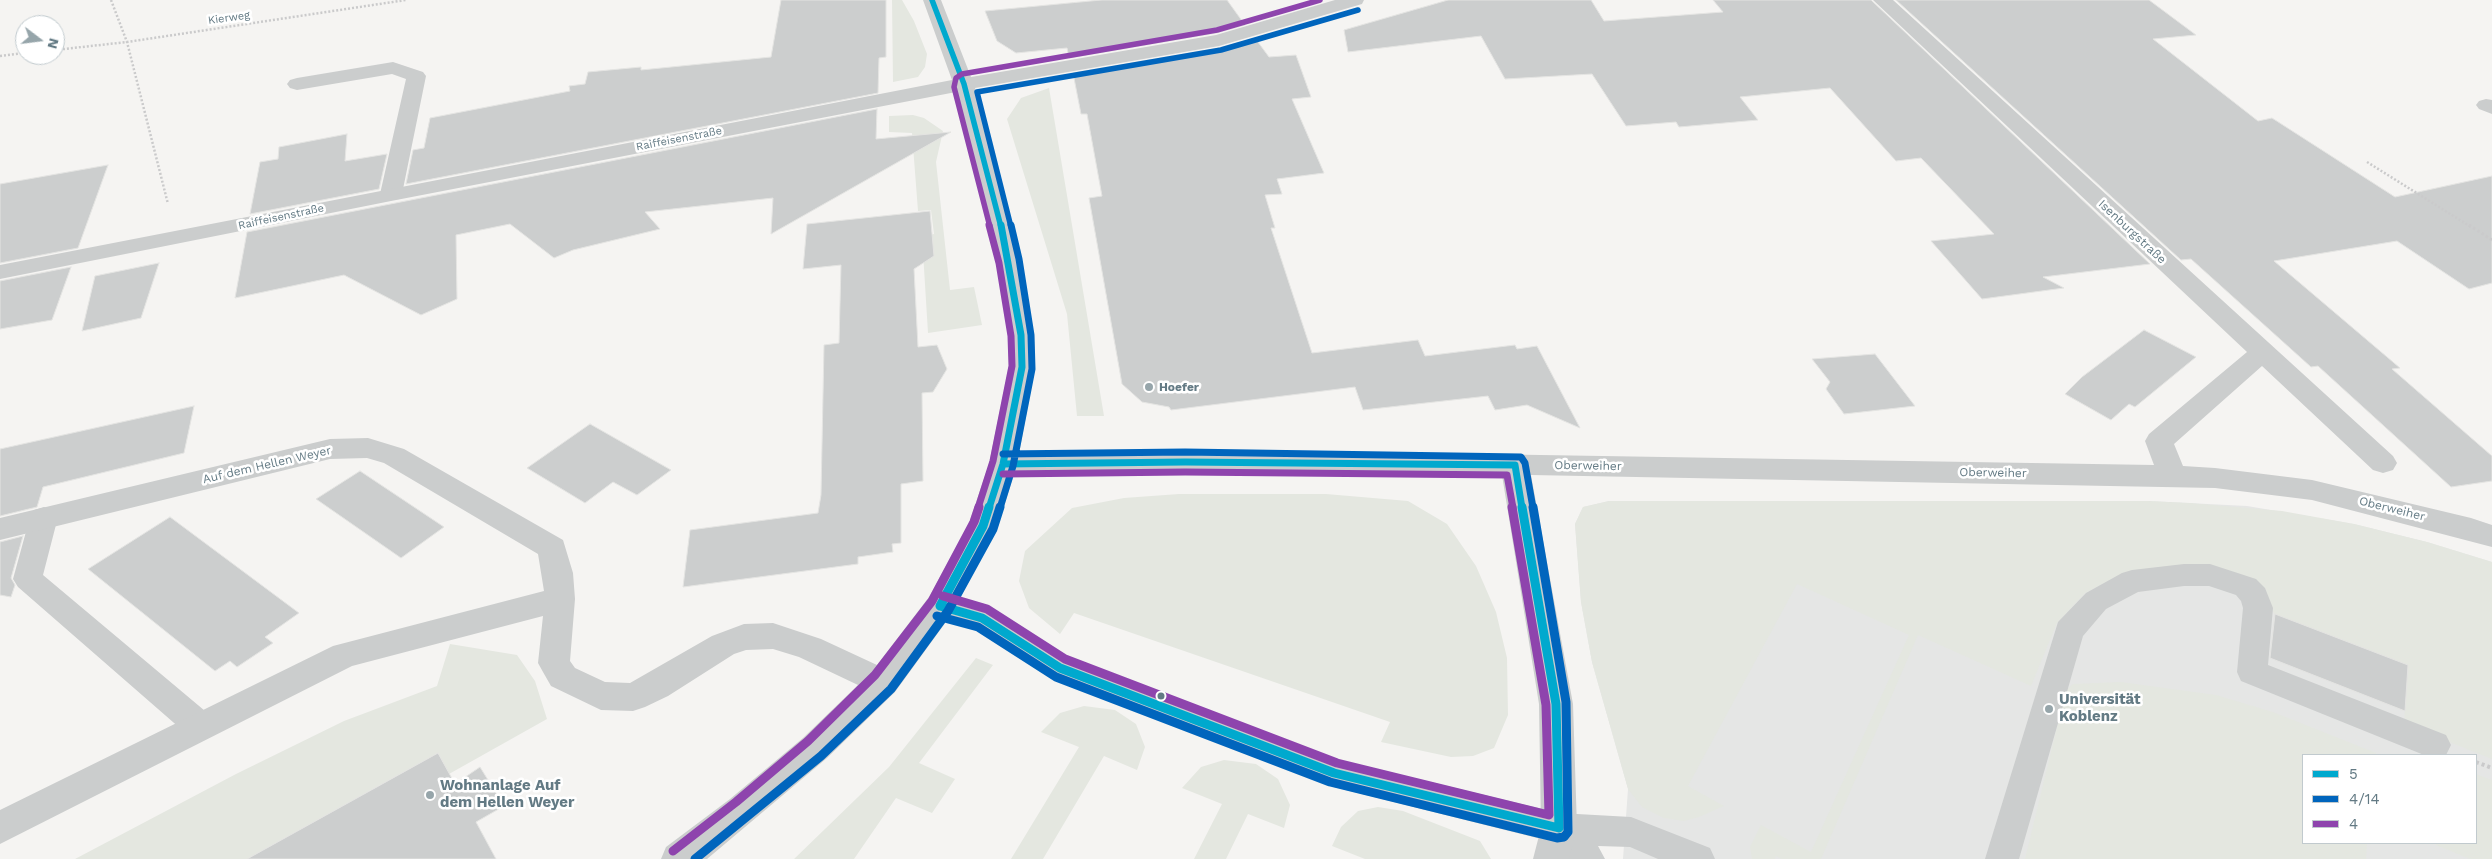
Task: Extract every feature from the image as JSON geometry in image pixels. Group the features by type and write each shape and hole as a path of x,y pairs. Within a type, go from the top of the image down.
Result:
{"street":[{"path":"679,859 742,810 815,748 883,682 940,606 983,526 1004,464 1022,367 1021,335 1003,233 964,84 932,0"},
{"name":"Raiffeisenstraße","path":"0,272 391,194 964,84 1219,40 1355,0"},
{"name":"Isenburgstraße","path":"1882,0 2383,463"},
{"path":"2172,476 2159,441 2263,352"},
{"name":"Auf dem Hellen Weyer","path":"0,529 330,450 368,448 394,456 552,548 558,573 560,600 554,663 563,677 601,696 633,697 656,686 723,645 744,637 773,636 810,648 883,682"},
{"name":"Oberweiher","path":"1004,464 1185,462 1515,465 2172,476 2312,490 2471,529 2492,536"},
{"path":"1515,465 1556,704 1555,844"},
{"path":"0,828 344,655 560,600"}],"lane":[{"path":"297,84 393,68 416,76 391,194"},
{"path":"44,517 28,579 200,726"},
{"path":"2002,859 2069,631 2096,601 2132,581 2184,575 2210,575 2246,587 2255,596 2258,608 2252,672 2436,746"},
{"path":"940,606 982,618 1060,668 1334,773 1555,844 1588,859"},
{"path":"1555,844 1632,832 1698,859"}],"path":[{"path":"111,0 127,42 177,238"},
{"name":"Kierweg","path":"65,49 127,42 406,0"},
{"path":"0,56 15,54"},
{"path":"2367,162 2492,240"},
{"path":"2477,762 2492,768"}],"shaded area":[{"path":"892,0 902,0 914,21 927,54 925,67 918,77 893,82"},
{"path":"1049,88 1104,416 1077,416 1067,314 1007,119 1021,98"},
{"path":"913,115 924,118 943,131 936,162 950,290 974,287 982,325 928,333 922,236 934,234 931,210 918,211 912,133 889,132 889,116"},
{"path":"1179,494 1326,494 1408,501 1447,524 1476,566 1496,612 1507,658 1508,715 1494,748 1473,756 1451,757 1381,742 1390,722 1074,613 1060,634 1029,608 1019,581 1025,551 1072,508 1124,498"},
{"name":"Universität Koblenz","path":"1609,501 2148,501 2247,506 2354,524 2427,542 2492,562 2492,859 1623,859 1628,789 1592,662 1581,602 1575,524 1583,507"},
{"path":"1609,501 2148,501 2190,503 2282,511 2354,524 2427,542 2492,562 2492,759 2404,724 2408,665 2274,614 2266,591 2124,573 2085,593 2057,623 2031,686 1918,635 1821,859 1782,859 1776,856 1775,859 1752,859 1750,847 1761,825 1811,852 1909,635 1797,584 1688,786 1724,806 1699,817 1684,821 1664,818 1642,807 1628,789 1592,662 1581,602 1575,524 1583,507"},
{"path":"450,644 517,655 535,681 547,719 449,774 438,753 247,859 75,859 236,774 344,721 437,686"},
{"path":"976,658 993,665 919,763 955,779 932,813 896,798 854,859 794,859 889,767"},
{"path":"2121,682 2216,695 2273,712 2376,753 2302,754 2302,844 2367,844 2366,859 2025,859 2066,690 2073,684"},
{"path":"1084,706 1115,710 1136,724 1145,747 1137,770 1104,756 1043,859 1011,859 1079,747 1041,732 1060,713"},
{"path":"1224,760 1256,764 1278,779 1290,805 1284,828 1248,814 1226,859 1194,859 1222,804 1182,788 1201,767"},
{"path":"2477,774 2492,780 2492,859 2470,859 2436,845 2477,844"},
{"path":"1378,807 1403,811 1480,841 1491,859 1365,859 1332,846 1341,827 1358,811"}],"building":[{"path":"781,0 886,0 886,57 879,58 878,93 406,184 413,150 424,148 430,118 570,91 569,86 585,84 588,72 641,67 641,70 771,57"},
{"path":"1101,0 1227,0 1245,25 1216,33 1069,58 1067,48 1016,53 997,41 985,11"},
{"path":"1448,0 1591,0 1604,21 1723,12 1713,0 1871,0 2150,264 2043,277 2064,288 1982,299 1931,241 1994,234 1921,158 1896,161 1830,88 1740,97 1758,120 1679,127 1676,122 1626,126 1592,74 1505,79 1481,36 1348,52 1344,30"},
{"path":"1896,0 2149,0 2196,35 2153,39 2258,121 2272,118 2395,197 2492,176 2492,283 2469,289 2397,241 2274,261 2400,368 2392,369 2492,456 2492,481 2451,487 2318,366 2311,367 2191,259 2181,260"},
{"path":"1255,38 1269,57 1296,55 1311,97 1292,99 1324,173 1277,179 1282,194 1265,195 1275,228 1271,228 1312,353 1418,340 1425,356 1515,345 1517,349 1537,346 1580,428 1527,405 1495,410 1488,396 1363,410 1355,387 1171,410 1169,407 1142,402 1122,384 1089,198 1102,196 1087,114 1081,114 1073,73 1219,48"},
{"path":"877,109 876,139 951,132 771,234 773,198 645,212 660,229 573,250 554,258 510,224 456,235 457,299 421,315 344,275 235,298 247,232"},
{"path":"347,134 345,161 387,154 379,189 250,214 260,162 278,159 279,147"},
{"path":"108,165 78,248 0,263 0,184"},
{"path":"930,211 934,256 914,269 918,347 937,345 947,369 933,392 922,393 923,481 901,484 901,543 892,544 893,552 858,557 858,564 683,587 690,530 818,513 821,495 824,345 839,343 841,265 803,269 807,224"},
{"path":"159,263 141,318 82,331 95,276"},
{"path":"71,267 52,320 0,329 0,281"},
{"path":"2144,330 2196,357 2135,407 2129,404 2111,420 2065,394 2082,377"},
{"path":"1875,354 1915,406 1844,414 1826,389 1830,382 1812,359"},
{"path":"194,406 184,453 43,487 37,507 0,516 0,449"},
{"path":"590,424 671,470 637,495 613,482 585,503 527,468"},
{"path":"360,471 444,527 401,558 316,499"},
{"path":"170,517 299,613 265,637 273,643 237,667 230,661 215,671 88,569"},
{"path":"23,536 11,578 15,585 11,597 0,595 0,542"},
{"path":"2275,614 2408,665 2405,711 2270,658"},
{"name":"Wohnanlage Auf dem Hellen Weyer","path":"438,753 455,784 480,767 504,806 476,822 496,859 247,859"}],"transit line":[{"name":"5","path":"932,0 964,84 994,195 1009,261 1021,335 1022,367 1003,464 983,526 940,606"},
{"name":"4","path":"673,851 736,802 808,741 875,675 932,601 974,522 993,461 1012,366 1011,336 999,263 954,87 956,78 962,74 1217,30 1320,0"},
{"name":"4/14","path":"695,859 821,756 891,689 948,611 993,529 1013,466 1032,369 1031,335 1019,259 977,92 1221,50 1358,10"},
{"name":"4/14","path":"937,616 978,627 1056,677 1330,782 1557,838 1564,837 1568,832 1566,702 1525,463 1521,457 1185,452 1003,454"},
{"name":"5","path":"1003,464 1185,462 1515,465"},
{"name":"5","path":"1515,465 1556,704 1559,828"},
{"name":"4","path":"943,596 987,609 1065,659 1337,763 1549,815 1546,705 1507,475 1185,472 1003,474"},
{"name":"5","path":"940,606 982,618 1060,668 1334,773 1559,828"}],"place":[{"name":"Hoefer","path":"1149,387"},
{"name":"Universität Koblenz","path":"2049,709"},
{"name":"Wohnanlage Auf dem Hellen Weyer","path":"430,795"}]}
